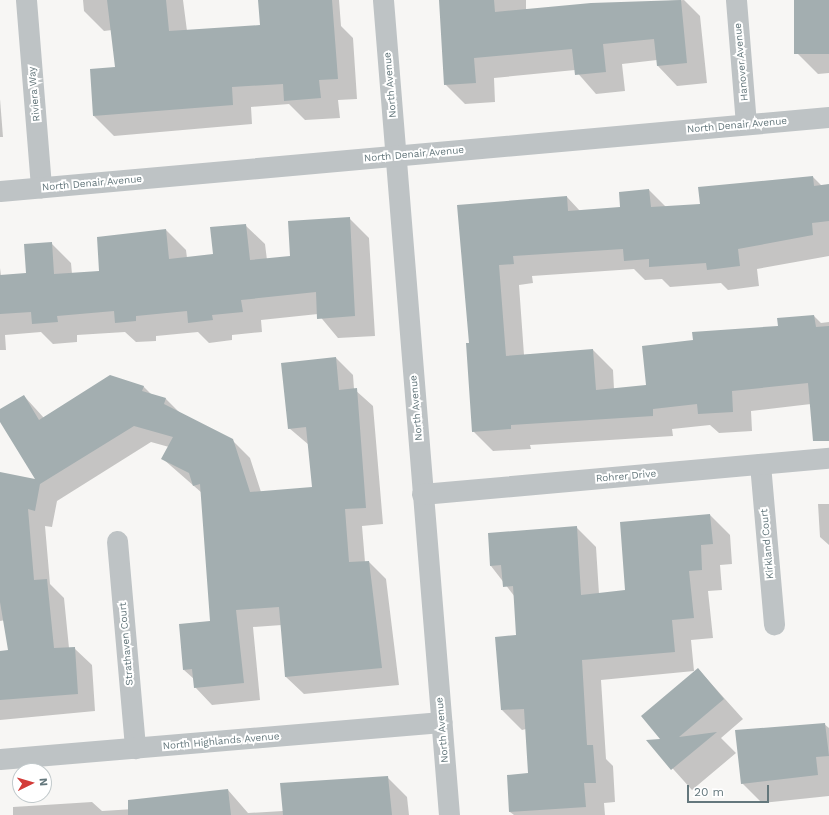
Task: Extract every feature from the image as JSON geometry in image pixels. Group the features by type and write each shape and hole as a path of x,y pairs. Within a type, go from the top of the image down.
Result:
{"street":[{"name":"Riviera Way","path":"26,0 41,187"},
{"name":"North Avenue","path":"383,0 449,815"},
{"name":"Hanover Avenue","path":"736,0 746,124"},
{"name":"North Denair Avenue","path":"0,191 829,117"},
{"name":"Rohrer Drive","path":"422,494 829,458"},
{"name":"Kirkland Court","path":"760,464 774,624"},
{"name":"Strathaven Court","path":"117,541 135,748"},
{"name":"North Highlands Avenue","path":"0,759 441,722"}],"building":[{"path":"107,0 166,0 169,31 260,25 258,0 332,0 338,79 319,80 321,98 284,101 283,84 232,87 233,105 93,116 90,69 115,67"},
{"path":"439,0 494,0 495,12 591,3 681,0 687,63 657,66 654,39 603,44 606,72 575,75 572,49 474,58 476,83 444,85"},
{"path":"794,0 829,0 829,54 794,54"},
{"path":"813,176 814,186 829,184 829,221 812,223 813,235 738,249 740,266 707,270 706,263 649,267 649,259 624,261 623,249 513,256 514,264 499,265 506,356 593,349 596,390 646,385 642,346 693,340 692,332 778,326 777,318 814,315 816,327 829,326 829,441 813,441 808,383 732,391 733,412 698,414 697,404 653,409 653,416 511,425 511,429 472,432 466,343 469,343 457,205 567,196 568,211 620,207 619,192 649,189 651,207 700,204 698,187"},
{"path":"350,217 355,316 317,319 316,292 241,300 243,312 212,315 213,320 188,323 187,311 136,316 136,321 115,323 114,311 57,316 58,322 32,324 31,312 0,314 0,275 26,273 24,244 52,242 54,274 99,271 97,237 166,229 169,259 213,254 210,227 246,224 250,260 290,256 288,221"},
{"path":"336,357 339,390 357,388 366,508 345,509 349,562 369,561 382,668 285,677 279,607 236,610 244,683 194,688 192,669 183,670 179,624 210,621 200,484 193,486 189,473 161,459 173,437 134,426 40,484 35,511 28,509 34,580 47,579 54,648 75,647 78,694 0,700 0,651 8,650 0,602 0,472 35,479 0,422 0,409 24,395 39,420 110,375 144,386 142,391 166,398 164,404 233,439 250,492 312,487 306,427 288,429 281,363"},
{"path":"710,514 713,544 701,545 702,570 689,571 694,618 672,620 675,652 582,660 587,745 593,745 596,783 584,783 586,807 509,812 507,775 528,773 524,709 501,710 495,637 516,635 513,586 503,587 501,565 490,566 488,533 577,526 581,595 625,590 620,522"},
{"path":"698,668 724,699 679,737 717,732 671,770 646,740 660,739 641,716"},
{"path":"825,723 829,756 816,757 818,775 741,784 735,730"},
{"path":"388,776 392,815 283,815 280,783"},
{"path":"228,789 231,815 128,815 128,800"}]}
